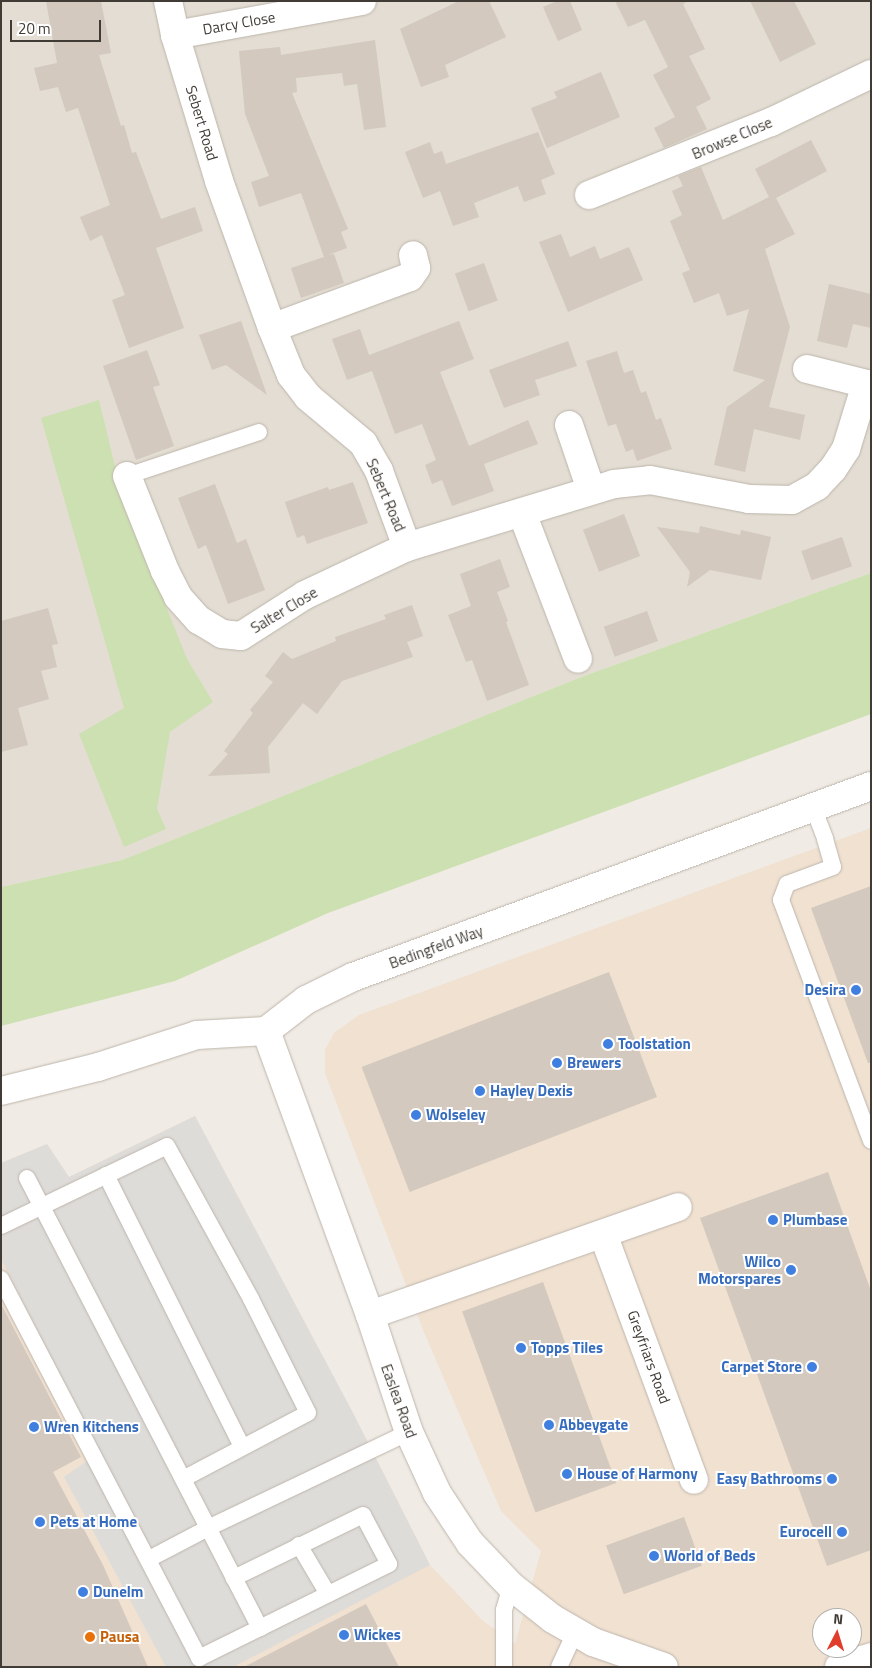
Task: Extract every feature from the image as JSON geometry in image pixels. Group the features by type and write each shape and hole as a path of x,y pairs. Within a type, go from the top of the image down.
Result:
{"street":[{"name":"Sebert Road","path":"168,1 175,35 219,181 291,375 308,397 363,443 379,471 407,547 614,484 650,480 749,499 792,500 817,486 833,469 846,449 868,384 807,369"},
{"name":"Darcy Close","path":"175,35 362,1"},
{"name":"Browse Close","path":"589,195 771,122 871,74"},
{"path":"272,328 410,277 416,268 413,255"},
{"path":"569,425 591,490"},
{"name":"Salter Close","path":"127,476 165,571 178,597 199,620 222,634 241,636 305,595 407,547"},
{"path":"522,513 578,659"},
{"name":"Bedingfeld Way","path":"266,1031 306,1000 354,977 871,786"},
{"path":"1,1091 98,1067 197,1035 266,1031"},
{"name":"Easlea Road","path":"266,1031 370,1316 409,1432 437,1493 470,1543 511,1586 553,1618 593,1642 664,1667"},
{"path":"370,1316 678,1207"},
{"name":"Greyfriars Road","path":"603,1234 694,1480"},
{"path":"839,1667 871,1657"}],"lane":[{"path":"127,476 258,432"},
{"path":"812,808 825,838 833,867 787,884 781,900 871,1141"},
{"path":"1,1226 167,1146 250,1299 308,1413 182,1479"},
{"path":"106,1175 242,1447"},
{"path":"27,1178 260,1628"},
{"path":"1,1279 149,1559 199,1658 389,1564 363,1515 234,1578"},
{"path":"149,1559 208,1528 409,1432"},
{"path":"299,1545 328,1594"},
{"path":"504,1667 504,1610 511,1586"},
{"path":"559,1667 575,1632"}],"shaded area":[{"path":"1,1 871,1 871,573 584,676 122,860 1,887"},
{"path":"871,828 871,1667 1,1667 1,1163 47,1144 69,1177 195,1116 352,1411 430,1565 482,1620 515,1644 541,1551 501,1511 424,1332 325,1073 325,1050 334,1033 359,1015"},
{"path":"195,1116 352,1411 430,1565 233,1667 166,1667 64,1477 100,1452 1,1259 1,1163 47,1144 69,1177"}],"green space":[{"path":"99,400 122,496 187,659 213,702 170,732 157,809 166,829 124,847 79,734 124,708 41,418"},
{"path":"871,573 871,714 328,913 175,981 1,1026 1,887 122,860 584,676"}],"building":[{"path":"46,1 101,1 111,53 99,55 121,126 124,125 132,153 136,152 161,219 195,207 203,231 156,248 184,328 129,348 112,300 125,295 102,235 90,241 80,217 110,205 78,108 66,112 58,87 40,91 34,68 57,63"},
{"path":"459,1 489,1 506,37 445,65 449,77 421,87 400,29"},
{"path":"557,1 570,1 582,30 558,41 543,7"},
{"path":"615,1 688,1 683,4 705,49 689,56 711,99 696,107 707,129 664,148 654,128 675,117 653,75 668,67 645,20 628,27"},
{"path":"750,1 794,1 816,44 780,62"},
{"path":"375,40 386,127 364,130 357,84 344,86 342,73 296,78 297,92 292,93 348,229 341,232 347,248 328,255 334,254 344,283 301,298 291,268 324,257 301,193 259,207 251,182 269,176 245,114 239,51 280,47 281,55"},
{"path":"601,72 620,117 547,148 531,108 557,98 554,92"},
{"path":"538,132 555,174 541,180 546,194 524,202 518,186 474,203 479,217 453,226 440,191 423,198 405,152 430,142 434,154 442,151 446,164"},
{"path":"811,140 827,171 776,198 795,234 765,249 790,327 769,407 805,415 800,440 754,429 745,472 714,465 727,407 765,380 733,371 749,309 727,316 719,293 694,303 682,273 690,270 670,221 682,215 672,191 683,186 678,176 701,167 723,220 769,197 755,169"},
{"path":"561,234 570,257 595,246 600,259 629,247 643,280 568,312 539,242"},
{"path":"484,263 498,301 469,311 455,274"},
{"path":"829,284 871,294 871,328 853,324 847,348 817,341"},
{"path":"241,321 267,395 226,365 212,370 199,335"},
{"path":"459,321 474,359 440,372 469,446 528,420 538,444 484,464 494,491 452,506 442,480 432,484 425,465 436,460 422,424 395,434 372,371 347,380 332,339 360,329 369,355"},
{"path":"568,341 577,366 535,380 540,395 504,408 489,370"},
{"path":"147,350 160,385 153,387 174,446 136,460 103,366"},
{"path":"617,351 624,373 633,370 641,393 646,391 656,420 661,418 672,449 637,461 633,449 626,452 616,424 608,426 586,361"},
{"path":"353,482 368,523 307,544 304,535 297,538 285,502 328,487 329,490"},
{"path":"215,484 237,543 246,539 265,590 228,604 206,545 198,549 178,498"},
{"path":"624,514 640,556 599,572 583,530"},
{"path":"700,526 740,535 741,530 771,537 761,580 710,570 687,587 690,572 657,527 699,533"},
{"path":"842,537 852,566 811,580 801,551"},
{"path":"500,559 510,587 497,592 529,685 487,701 472,660 466,662 448,615 471,606 460,574"},
{"path":"412,605 423,636 407,642 413,657 342,681 317,714 303,703 268,747 270,773 208,776 228,754 224,751 253,713 250,710 273,682 265,676 283,652 292,659 336,641 335,637 386,619 384,615"},
{"path":"48,608 58,644 52,645 57,667 41,671 49,699 18,708 28,745 1,752 1,621"},
{"path":"647,611 658,641 615,657 604,627"},
{"name":"Desira","path":"871,886 871,1063 868,1063 811,908"},
{"path":"609,972 657,1097 410,1192 362,1067"},
{"path":"828,1172 871,1291 871,1550 827,1566 700,1218"},
{"path":"543,1282 616,1483 535,1513 462,1311"},
{"path":"1,1304 81,1457 53,1472 103,1565 148,1667 1,1667"},
{"name":"World of Beds","path":"684,1517 702,1566 624,1594 606,1545"},
{"name":"Wickes","path":"366,1604 399,1667 244,1667"}],"place":[{"name":"Desira","path":"856,990"},
{"name":"Toolstation","path":"608,1044"},
{"name":"Brewers","path":"557,1063"},
{"name":"Hayley Dexis","path":"480,1091"},
{"name":"Wolseley","path":"416,1115"},
{"name":"Plumbase","path":"773,1220"},
{"name":"Wilco Motorspares","path":"791,1270"},
{"name":"Topps Tiles","path":"521,1348"},
{"name":"Carpet Store","path":"812,1367"},
{"name":"Abbeygate","path":"549,1425"},
{"name":"Wren Kitchens","path":"34,1427"},
{"name":"House of Harmony","path":"567,1474"},
{"name":"Easy Bathrooms","path":"832,1479"},
{"name":"Pets at Home","path":"40,1522"},
{"name":"Eurocell","path":"842,1532"},
{"name":"World of Beds","path":"654,1556"},
{"name":"Dunelm","path":"83,1592"},
{"name":"Wickes","path":"344,1635"},
{"name":"Pausa","path":"90,1637"}]}
